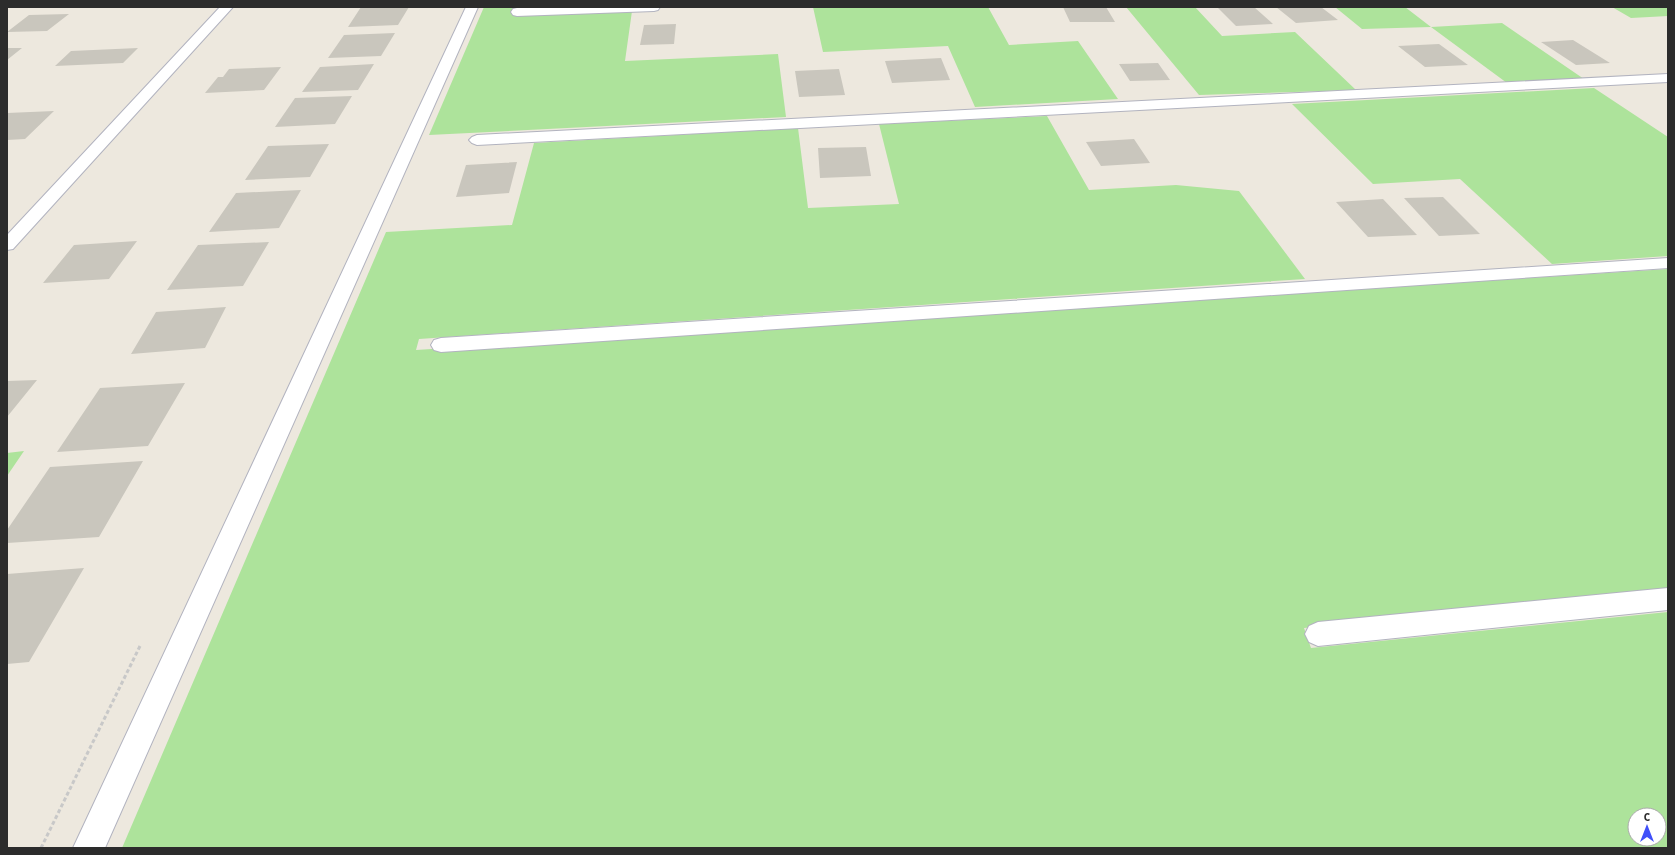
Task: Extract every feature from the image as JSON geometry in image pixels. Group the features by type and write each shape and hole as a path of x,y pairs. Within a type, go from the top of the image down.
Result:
{"street":[{"path":"7,245 227,7"},
{"path":"89,848 472,7"},
{"path":"517,12 654,7"},
{"path":"477,140 1668,78"},
{"path":"441,345 1668,263"},
{"path":"1318,634 1668,599"}],"green space":[{"path":"484,7 603,7 632,11 625,61 778,54 786,117 429,135"},
{"path":"813,7 988,7 1009,45 1078,41 1118,99 975,107 948,46 823,52"},
{"path":"1126,7 1195,7 1222,36 1295,32 1356,90 1199,95"},
{"path":"1335,7 1405,7 1431,27 1362,29"},
{"path":"1612,7 1668,7 1668,16 1631,18"},
{"path":"1502,23 1584,79 1507,83 1431,27"},
{"path":"1594,88 1668,137 1668,256 1552,264 1460,179 1373,184 1292,104"},
{"path":"1047,116 1089,190 1176,185 1239,191 1305,279 419,339 416,350 1668,269 1668,592 1304,628 1311,648 1668,612 1668,848 122,848 386,232 512,225 534,143 798,128 808,208 899,204 879,124"},
{"path":"24,451 7,476 7,453"}],"building":[{"path":"361,7 409,7 398,25 348,27"},
{"path":"1063,7 1106,7 1115,22 1070,22"},
{"path":"1217,7 1254,7 1273,24 1236,26"},
{"path":"1276,7 1321,7 1338,20 1296,23"},
{"path":"69,14 47,31 7,32 29,15"},
{"path":"676,24 674,44 640,45 644,25"},
{"path":"395,33 381,56 328,58 344,35"},
{"path":"1573,40 1610,63 1576,65 1541,42"},
{"path":"1439,44 1468,65 1425,67 1398,46"},
{"path":"7,48 22,48 7,60"},
{"path":"138,48 123,63 55,66 71,51"},
{"path":"941,58 950,80 892,83 885,61"},
{"path":"1158,63 1170,80 1130,81 1119,64"},
{"path":"374,64 358,90 302,92 320,67"},
{"path":"281,67 264,90 205,93 218,77 223,77 229,69"},
{"path":"839,69 845,95 799,97 795,71"},
{"path":"352,96 335,124 275,127 295,98"},
{"path":"54,111 25,139 7,140 7,113"},
{"path":"1134,139 1150,163 1101,166 1086,142"},
{"path":"329,144 310,177 245,180 268,146"},
{"path":"866,147 871,176 820,178 818,148"},
{"path":"517,162 509,193 456,197 466,165"},
{"path":"301,190 279,228 209,232 236,193"},
{"path":"1443,197 1480,234 1439,236 1404,198"},
{"path":"1383,199 1417,235 1368,237 1336,202"},
{"path":"137,241 109,279 43,283 74,245"},
{"path":"269,242 243,286 167,290 198,245"},
{"path":"226,307 205,348 131,354 156,312"},
{"path":"37,380 7,417 7,381"},
{"path":"185,383 148,446 57,452 100,388"},
{"path":"143,461 99,537 7,543 7,530 50,467"},
{"path":"84,568 29,662 7,664 7,574"}]}
